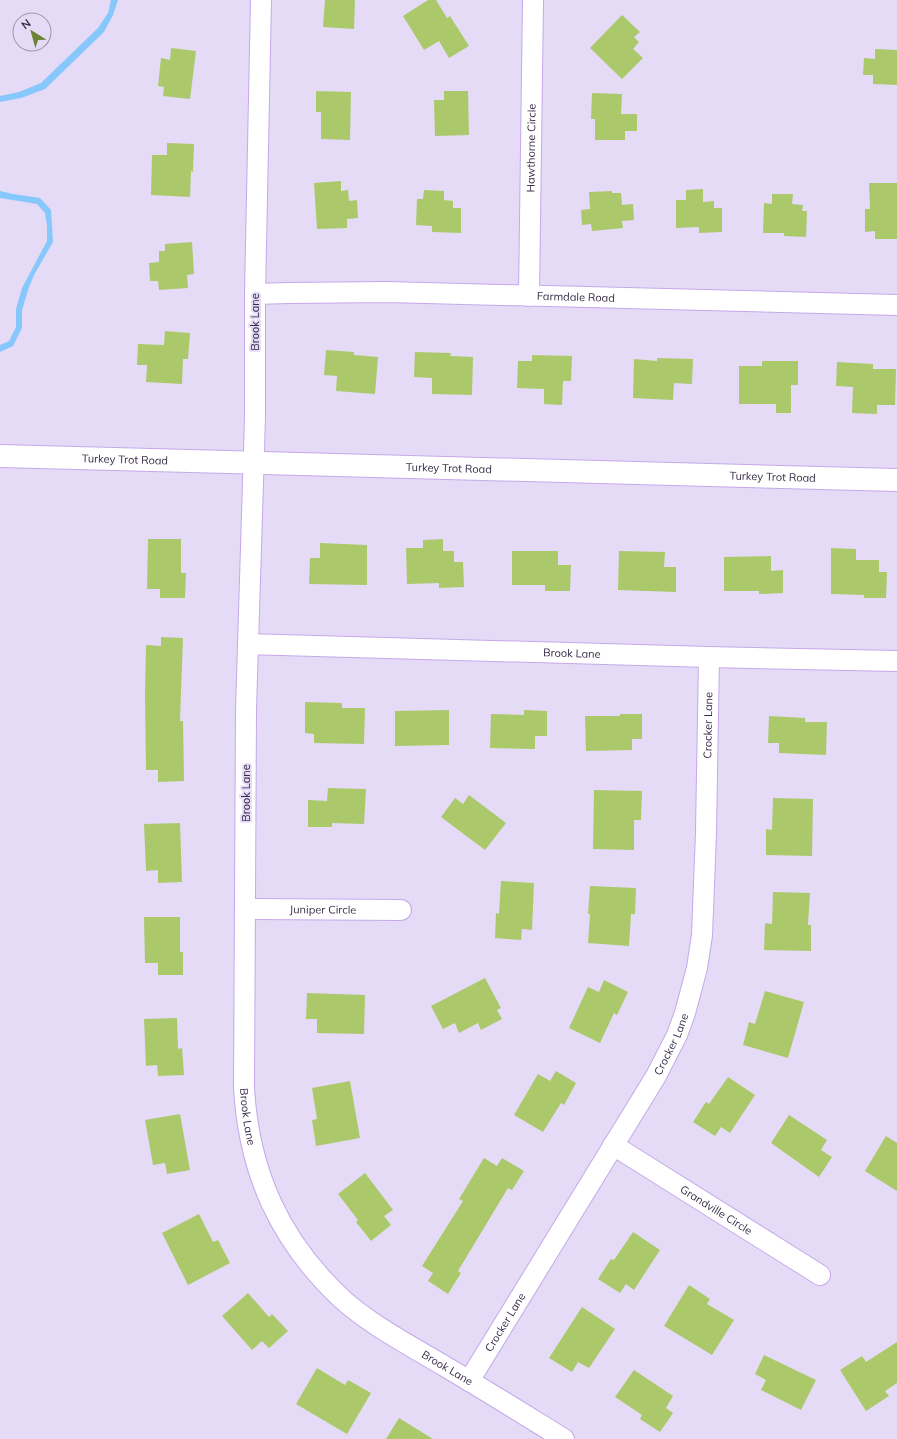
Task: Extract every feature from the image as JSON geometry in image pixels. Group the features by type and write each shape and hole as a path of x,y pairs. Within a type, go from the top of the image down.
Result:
{"street":[{"name":"Brook Lane","path":"262,0 255,294 255,417 248,644 245,909 244,1088 245,1109 252,1150 261,1179 277,1216 312,1267 343,1299 380,1327 564,1439"},
{"name":"Hawthorne Circle","path":"529,296 533,0"},
{"name":"Farmdale Road","path":"255,294 288,292 387,292 897,305"},
{"name":"Turkey Trot Road","path":"0,456 897,480"},
{"name":"Brook Lane","path":"248,644 897,661"},
{"name":"Crocker Lane","path":"469,1381 656,1076 677,1035 686,1013 697,968 702,935 710,657"},
{"name":"Juniper Circle","path":"245,909 401,910"},
{"name":"Grandville Circle","path":"613,1145 820,1275"}],"water":[{"path":"111,0 118,0 113,15 104,32 45,89 21,98 0,102 0,96 19,92 41,83 98,28 108,13"},
{"path":"0,191 40,198 51,210 53,242 34,275 28,290 22,310 22,328 13,346 0,352 0,345 9,341 16,327 16,309 22,288 47,241 47,226 45,213 37,204 0,198"}],"building":[{"path":"325,0 355,0 354,29 323,27"},
{"path":"428,0 436,0 447,18 450,16 469,46 449,58 439,41 424,50 403,16"},
{"path":"622,15 640,32 634,37 639,42 633,49 643,58 622,79 590,48"},
{"path":"171,48 196,51 190,99 163,96 164,87 158,86 161,58 170,60"},
{"path":"875,49 897,50 897,85 873,84 873,75 863,75 864,58 875,59"},
{"path":"316,91 351,92 350,140 321,139 321,112 316,112"},
{"path":"444,91 468,91 469,135 435,136 434,100 444,100"},
{"path":"592,93 622,94 621,114 637,114 637,131 625,131 625,140 595,140 595,119 591,119"},
{"path":"167,143 194,144 190,197 151,195 152,155 167,155"},
{"path":"341,181 341,191 348,190 349,201 357,200 358,218 347,219 347,228 317,229 314,183"},
{"path":"869,183 897,183 897,239 875,239 875,231 865,232 865,209 870,209"},
{"path":"703,189 703,202 714,201 714,208 722,208 722,232 699,233 699,227 676,228 676,200 686,200 686,190"},
{"path":"424,190 444,191 444,200 453,201 453,208 461,208 461,233 432,232 432,226 416,225 417,199 423,199"},
{"path":"612,191 612,193 621,193 622,205 633,204 634,220 622,221 623,228 592,231 591,224 582,225 581,210 590,209 589,192"},
{"path":"772,194 793,194 792,204 803,205 802,211 807,211 806,237 784,236 784,233 763,233 764,203 772,204"},
{"path":"192,242 194,274 187,275 188,288 159,290 158,281 150,281 149,263 159,262 159,251 165,251 165,244"},
{"path":"165,331 190,333 188,359 183,359 182,384 146,382 147,365 137,365 138,344 164,345"},
{"path":"326,350 354,352 354,355 378,357 375,394 336,391 337,376 324,375"},
{"path":"415,352 451,353 450,356 473,357 472,395 432,394 432,378 414,377"},
{"path":"532,355 572,356 571,381 563,381 562,405 544,404 544,389 517,388 518,361 532,361"},
{"path":"657,358 693,359 692,384 674,383 673,400 633,398 634,359 657,361"},
{"path":"762,361 798,361 798,385 791,385 791,413 776,413 776,404 739,404 739,366 762,366"},
{"path":"837,362 873,364 873,369 896,369 895,405 877,405 877,414 852,413 853,387 836,386"},
{"path":"148,539 181,539 181,573 186,573 185,598 160,598 160,589 147,589"},
{"path":"443,539 443,551 454,551 454,562 463,562 464,587 439,588 439,583 407,584 406,548 423,548 423,540"},
{"path":"320,543 367,545 367,585 309,584 310,558 320,558"},
{"path":"831,548 856,549 856,560 879,560 879,572 887,572 886,598 864,598 864,595 831,594"},
{"path":"512,551 558,551 558,565 571,565 570,591 545,591 545,585 512,585"},
{"path":"619,551 665,552 664,567 676,567 676,592 618,590"},
{"path":"771,556 771,571 783,570 783,593 759,594 759,591 724,591 724,557"},
{"path":"161,637 183,638 180,721 183,721 184,781 158,782 158,770 146,770 146,645 161,646"},
{"path":"305,702 342,703 342,708 365,708 364,744 314,743 314,734 305,733"},
{"path":"449,710 449,745 395,746 395,711"},
{"path":"524,710 547,711 547,736 535,736 535,749 490,748 491,714 524,715"},
{"path":"620,714 642,714 642,739 632,739 632,750 586,751 585,716 620,716"},
{"path":"769,716 805,718 805,722 827,722 826,755 779,753 779,743 768,743"},
{"path":"328,788 366,789 364,824 332,823 332,827 308,827 308,800 327,801"},
{"path":"594,790 642,791 641,820 634,820 634,850 593,849"},
{"path":"469,795 506,823 485,850 441,817 455,798 463,804"},
{"path":"773,798 813,799 812,856 766,855 766,829 772,830"},
{"path":"180,823 182,882 158,883 158,870 146,871 144,824"},
{"path":"501,881 534,883 532,930 522,929 521,940 495,938 496,913 499,914"},
{"path":"590,886 636,888 635,914 631,914 629,946 588,943"},
{"path":"773,892 810,893 808,925 811,925 811,951 764,950 765,923 772,924"},
{"path":"144,917 180,917 180,952 183,952 183,975 158,975 158,963 145,963"},
{"path":"485,978 501,1008 497,1010 502,1019 481,1030 478,1023 459,1033 455,1023 443,1029 431,1006"},
{"path":"604,980 628,992 617,1015 614,1013 600,1043 569,1028 588,987 599,992"},
{"path":"765,991 804,1002 788,1058 743,1045 749,1022 755,1024"},
{"path":"307,993 365,995 364,1034 317,1033 317,1019 306,1019"},
{"path":"177,1018 178,1049 182,1048 184,1075 158,1076 157,1065 146,1066 144,1019"},
{"path":"556,1071 576,1083 564,1105 561,1103 543,1132 514,1115 538,1074 550,1081"},
{"path":"728,1077 755,1095 730,1133 721,1127 715,1136 693,1122 706,1102 709,1104"},
{"path":"350,1081 360,1138 316,1146 312,1120 317,1119 312,1088"},
{"path":"180,1114 190,1170 167,1174 165,1163 153,1165 145,1120"},
{"path":"789,1115 827,1140 821,1150 832,1157 819,1177 771,1143"},
{"path":"886,1136 897,1143 897,1191 865,1171"},
{"path":"484,1158 497,1166 502,1158 524,1171 512,1190 508,1188 458,1271 461,1273 448,1294 428,1281 433,1273 422,1266 463,1201 459,1199"},
{"path":"365,1173 393,1210 384,1216 391,1225 371,1241 356,1222 358,1220 338,1194"},
{"path":"199,1214 213,1242 218,1240 230,1263 188,1285 162,1233"},
{"path":"633,1232 660,1250 634,1290 626,1284 620,1293 598,1279 611,1259 614,1260"},
{"path":"689,1285 710,1299 707,1304 734,1320 712,1355 664,1326"},
{"path":"248,1293 269,1317 272,1314 288,1331 269,1348 262,1341 252,1350 222,1316"},
{"path":"582,1307 615,1329 589,1368 578,1362 572,1372 549,1358"},
{"path":"897,1342 897,1383 885,1391 889,1396 866,1411 840,1370 862,1356 866,1362"},
{"path":"764,1355 816,1380 801,1410 761,1390 766,1380 755,1374"},
{"path":"317,1368 345,1385 348,1380 371,1393 347,1434 296,1404"},
{"path":"634,1370 673,1396 666,1408 673,1413 660,1432 640,1419 642,1415 615,1397"},
{"path":"399,1418 433,1439 386,1439"}]}
